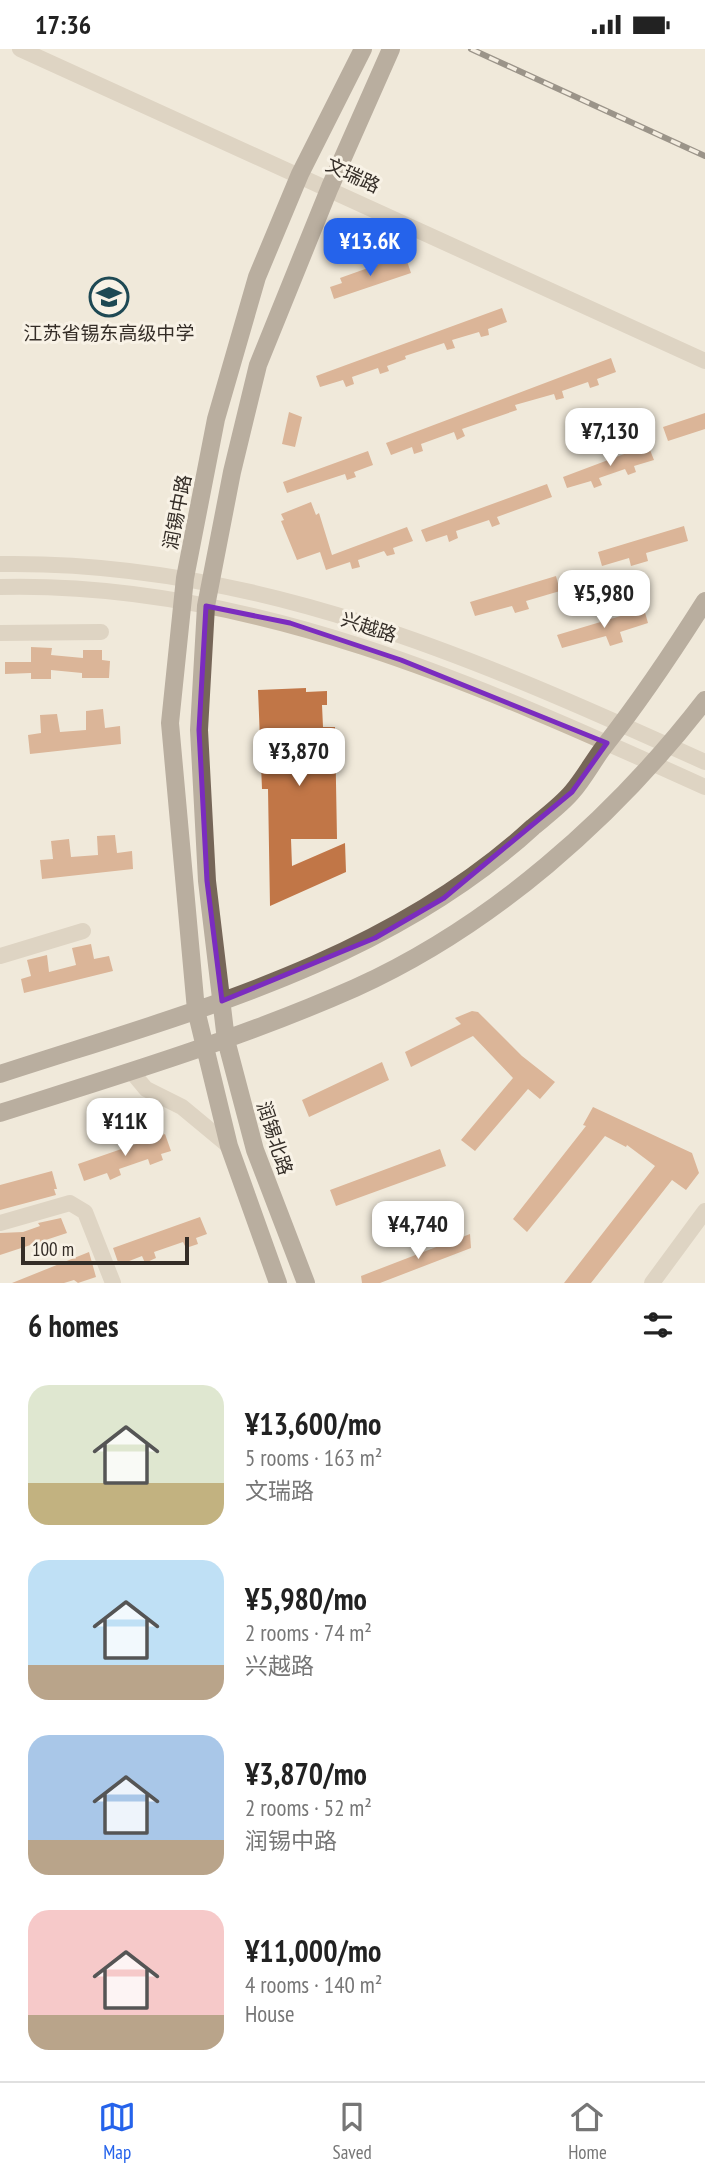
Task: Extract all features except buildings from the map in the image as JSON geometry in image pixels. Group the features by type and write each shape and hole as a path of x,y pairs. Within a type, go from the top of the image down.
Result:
{"main road":[{"name":"润锡中路","path":"196,1010 170,723 185,578 216,419 257,277 300,174 363,49"},
{"path":"222,1001 206,881 199,730 206,606 232,472 258,365 330,187 391,49"},
{"path":"0,1074 196,1010 306,969 375,938 444,898 509,850 572,792 624,724 705,601"},
{"path":"0,1113 226,1040 357,987 419,954 475,919 548,862 652,763 705,700"},
{"name":"润锡北路","path":"222,1001 226,1040 255,1150 306,1283"},
{"path":"196,1010 229,1146 278,1283"}],"street":[{"name":"文瑞路","path":"20,49 330,187 705,361"},
{"name":"兴越路","path":"0,564 98,565 185,578 296,601 409,638 624,724 705,762"},
{"name":"兴越路","path":"0,587 96,589 206,606 290,624 401,660 607,743 705,787"},
{"path":"0,633 101,632"},
{"path":"0,956 83,931"},
{"path":"131,1071 146,1089 182,1107 229,1146"},
{"path":"0,1223 70,1203 85,1212 113,1283"},
{"path":"652,1283 705,1211"}],"highlighted area":[{"path":"206,606 290,623 401,660 607,743 572,792 444,898 375,938 222,1001 207,881 199,730"}],"railway":[{"path":"471,49 705,156"}],"place":[{"name":"江苏省锡东高级中学","path":"109,297"}]}
